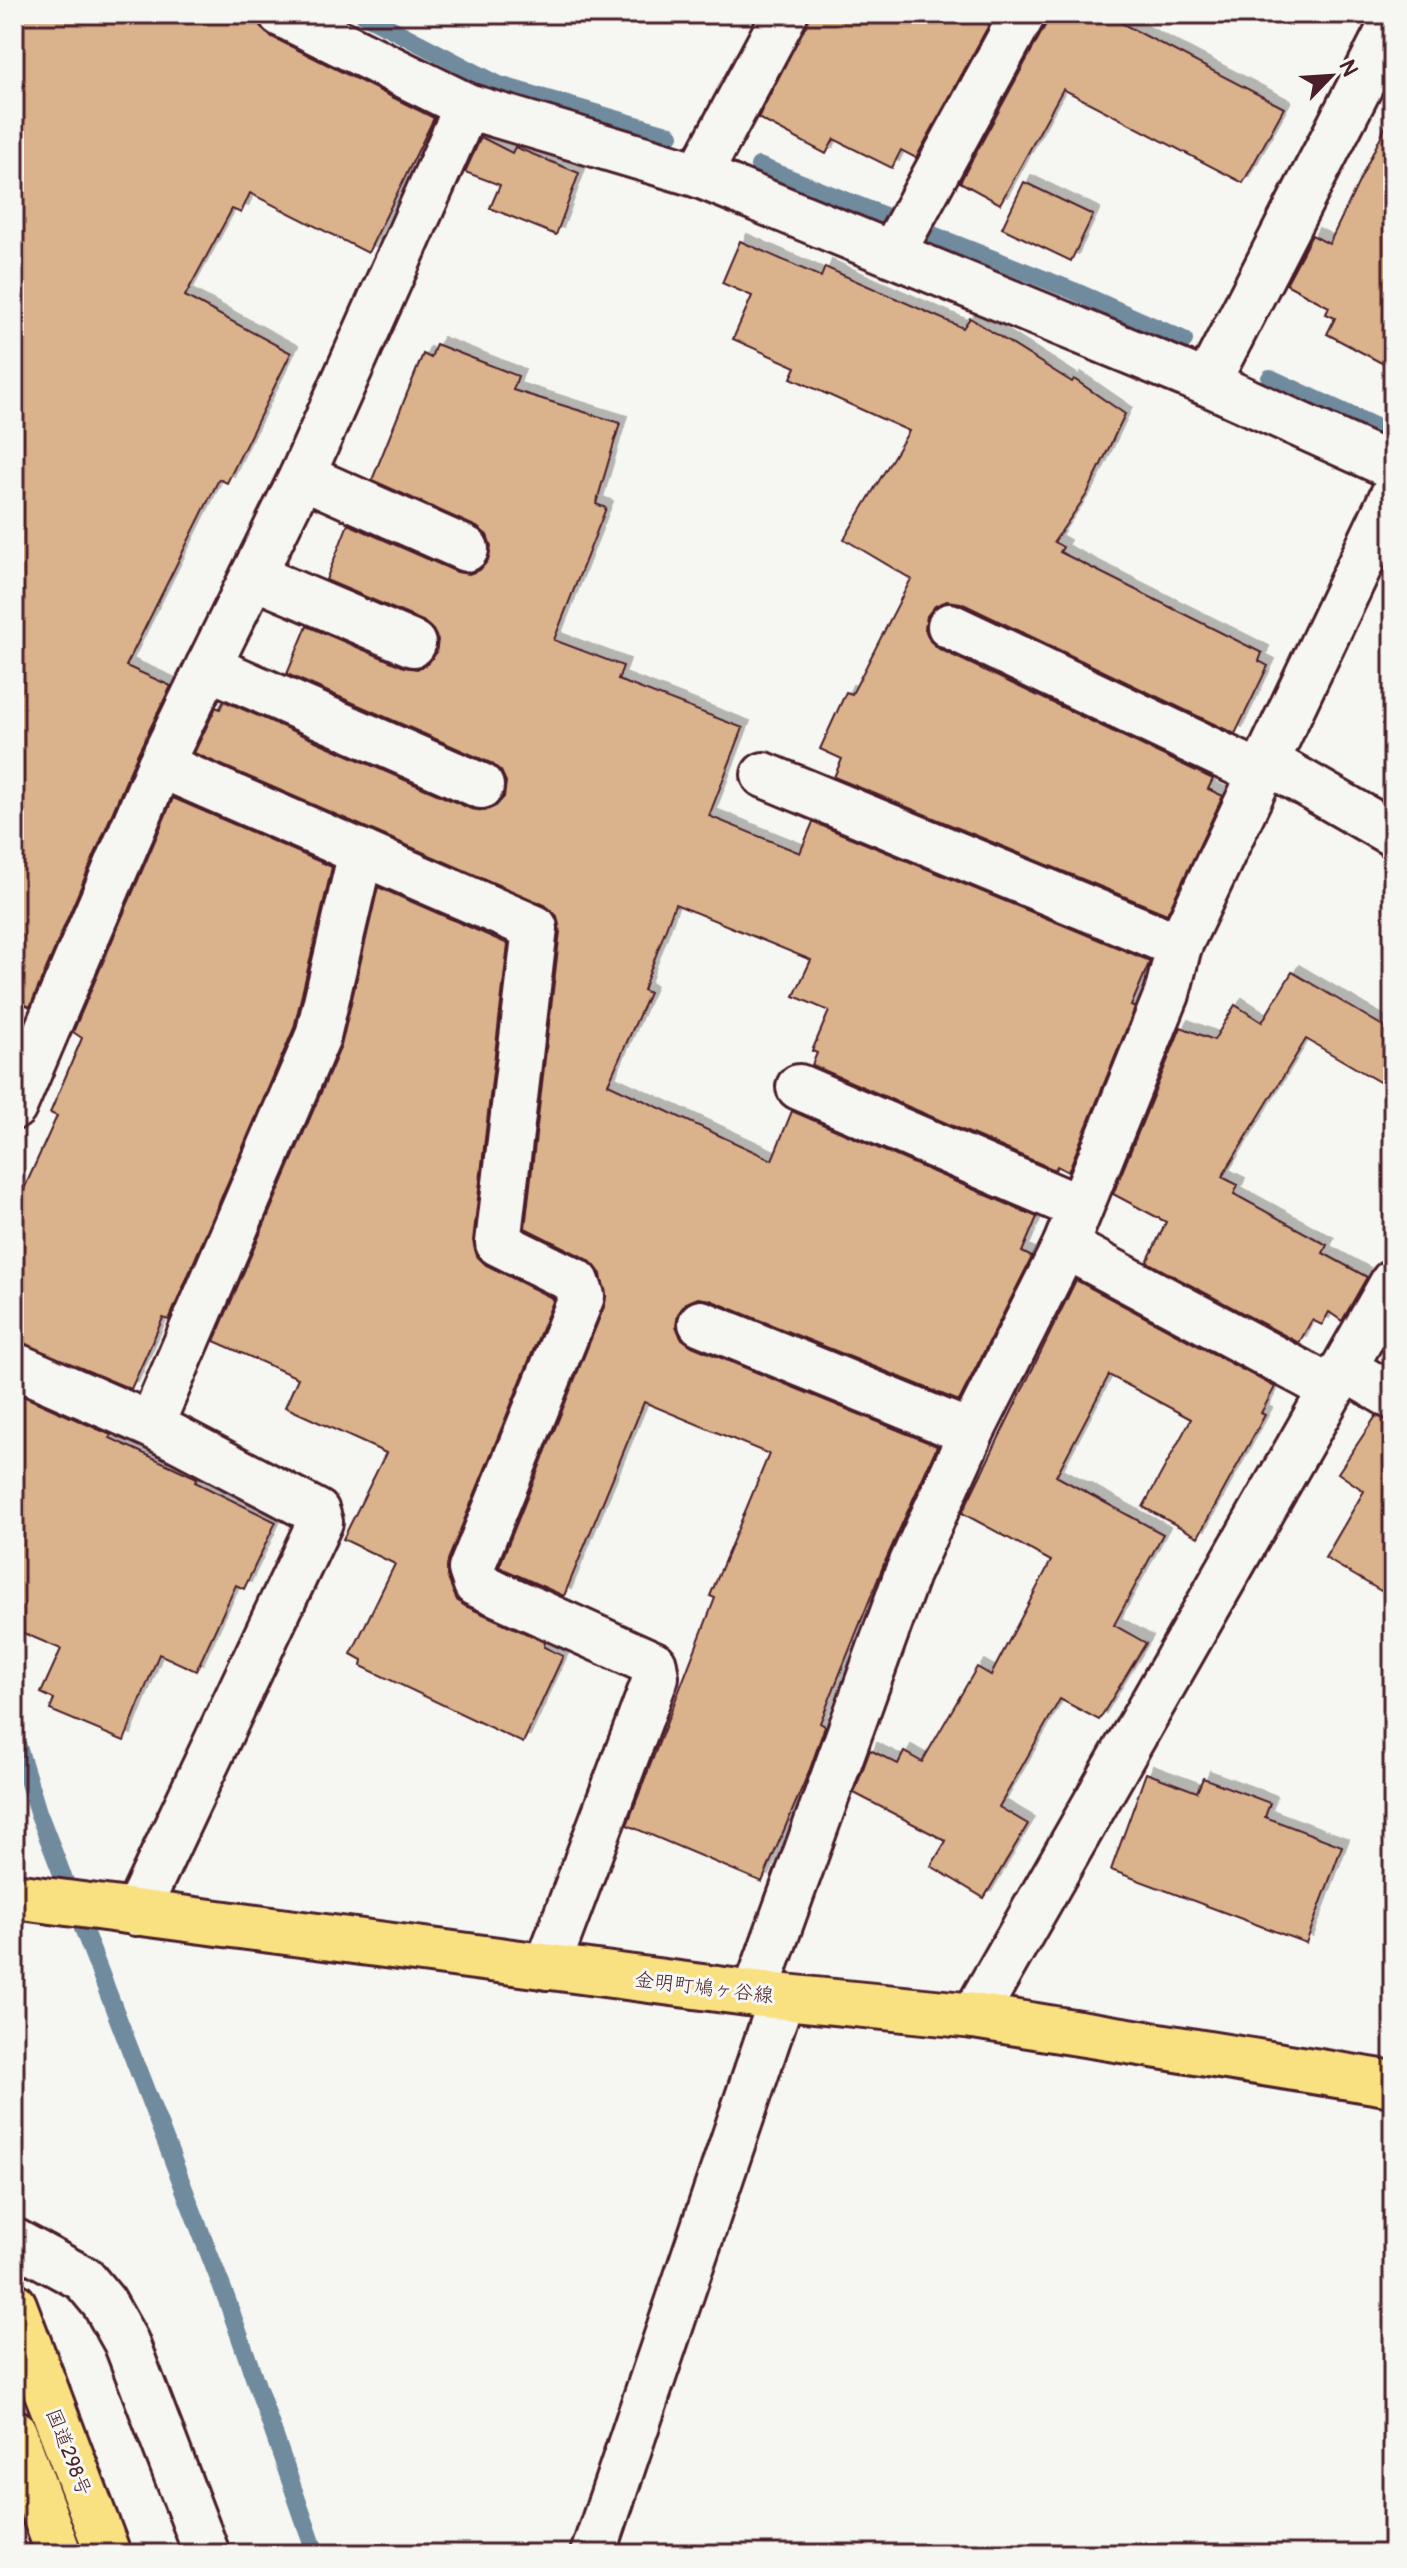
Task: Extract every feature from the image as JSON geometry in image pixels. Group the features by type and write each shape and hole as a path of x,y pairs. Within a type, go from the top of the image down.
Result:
{"main road":[{"name":"金明町鳩ヶ谷線","path":"14,1896 768,1996 974,2016 1393,2084"},
{"name":"国道298号","path":"14,2305 108,2554"},
{"path":"14,2432 59,2554"}],"street":[{"path":"281,14 467,106 699,175 1207,383 1393,467"},
{"path":"699,175 785,14"},
{"path":"893,252 1023,14"},
{"path":"1207,383 1393,22"},
{"path":"14,1107 160,765 302,476 467,106"},
{"path":"302,476 466,549"},
{"path":"593,2554 768,1996 907,1574 971,1433 1072,1227 1167,994 1179,946 1393,495"},
{"path":"253,576 413,644"},
{"path":"950,626 1264,767 1393,834"},
{"path":"208,667 481,786"},
{"path":"160,765 535,928 498,1243 577,1282 582,1296 471,1569 476,1584 654,1664 656,1677 547,1967"},
{"path":"764,775 1179,946"},
{"path":"151,1425 318,1036 361,852"},
{"path":"799,1087 1072,1227 1338,1378 1393,1397"},
{"path":"974,2016 1393,1282"},
{"path":"701,1323 971,1433"},
{"path":"14,1365 151,1425 317,1512 320,1522 136,1913"},
{"path":"14,2241 84,2279 104,2303 126,2342 207,2554"}],"building":[{"path":"24,14 238,14 259,23 270,36 434,118 368,253 250,193 241,213 232,209 185,296 291,353 227,483 219,479 126,666 171,686 137,755 30,1007 14,998 14,43"},
{"path":"811,14 995,14 916,158 901,150 892,168 834,139 826,154 758,118"},
{"path":"1048,14 1104,14 1284,108 1243,183 1063,89 1000,204 960,182 1045,26"},
{"path":"1393,111 1393,369 1327,334 1335,318 1326,314 1329,307 1286,284 1312,235 1329,244"},
{"path":"481,137 512,153 515,147 579,173 556,235 490,208 500,185 465,172"},
{"path":"1024,182 1093,215 1071,261 1002,228"},
{"path":"740,241 821,277 825,267 963,328 970,318 1072,382 1074,379 1125,414 1087,494 1054,542 1063,547 1060,552 1262,653 1259,661 1268,666 1235,734 961,603 947,601 935,606 927,616 925,629 930,641 939,649 1213,779 1208,789 1223,796 1167,914 834,777 842,759 820,749 846,692 852,694 911,579 844,539 909,431 791,378 796,367 733,339 752,296 722,283"},
{"path":"436,344 518,376 513,390 620,423 596,504 606,508 554,640 623,666 618,680 743,728 709,816 800,853 813,822 1150,961 1131,1006 1135,1008 1068,1172 1057,1166 1055,1170 812,1065 817,1053 812,1051 829,1011 794,996 811,960 675,904 643,990 649,993 608,1084 772,1160 792,1111 1037,1217 1022,1252 1032,1257 959,1401 710,1300 698,1298 686,1303 678,1314 676,1326 681,1338 692,1346 937,1446 884,1564 820,1723 825,1726 810,1769 762,1882 627,1825 715,1598 710,1596 769,1454 644,1402 564,1596 499,1567 605,1304 601,1274 589,1260 525,1228 560,931 557,916 545,905 194,753 216,707 220,709 224,701 471,809 485,811 496,806 504,797 506,782 501,771 491,763 287,674 307,626 404,667 417,669 427,664 436,653 438,640 423,621 326,580 348,524 457,572 469,574 480,570 488,560 491,546 487,535 477,527 372,480 423,354 431,358"},
{"path":"173,798 332,867 294,1028 169,1320 163,1318 131,1389 14,1340 14,1211 57,1116 50,1113 82,1038 73,1032"},
{"path":"378,887 508,944 473,1241 477,1256 486,1265 554,1299 448,1560 447,1576 457,1600 465,1606 545,1642 544,1647 563,1656 523,1743 361,1666 362,1660 351,1654 395,1564 343,1539 386,1453 285,1407 298,1378 214,1341 341,1046"},
{"path":"1292,972 1393,1032 1393,1090 1306,1039 1222,1177 1238,1185 1234,1194 1327,1245 1323,1253 1367,1277 1342,1321 1329,1312 1322,1325 1312,1320 1299,1343 1147,1262 1166,1222 1113,1194 1181,1027 1214,1040 1235,1005 1262,1022"},
{"path":"1076,1280 1275,1387 1261,1413 1265,1415 1198,1537 1143,1507 1191,1419 1109,1375 1056,1476 1163,1534 1114,1625 1146,1643 1099,1720 1060,1699 999,1807 1028,1824 984,1898 931,1866 946,1841 854,1793 870,1750 898,1764 904,1752 922,1762 977,1667 991,1675 1051,1561 962,1513"},
{"path":"1393,1332 1393,1358 1382,1351"},
{"path":"14,1392 111,1435 110,1438 197,1478 195,1482 276,1522 244,1589 236,1585 196,1671 159,1654 124,1741 50,1710 54,1699 41,1693 61,1649 14,1629"},
{"path":"1376,1416 1393,1422 1393,1598 1325,1558 1364,1491 1338,1473"},
{"path":"1146,1773 1197,1792 1203,1778 1270,1803 1265,1817 1342,1846 1306,1943 1111,1870"}],"waterway":[{"path":"363,14 499,85 670,135"},
{"path":"759,166 1074,291 1184,340"},
{"path":"1270,378 1393,435"},
{"path":"14,1734 38,1812 227,2300 316,2554"}]}
